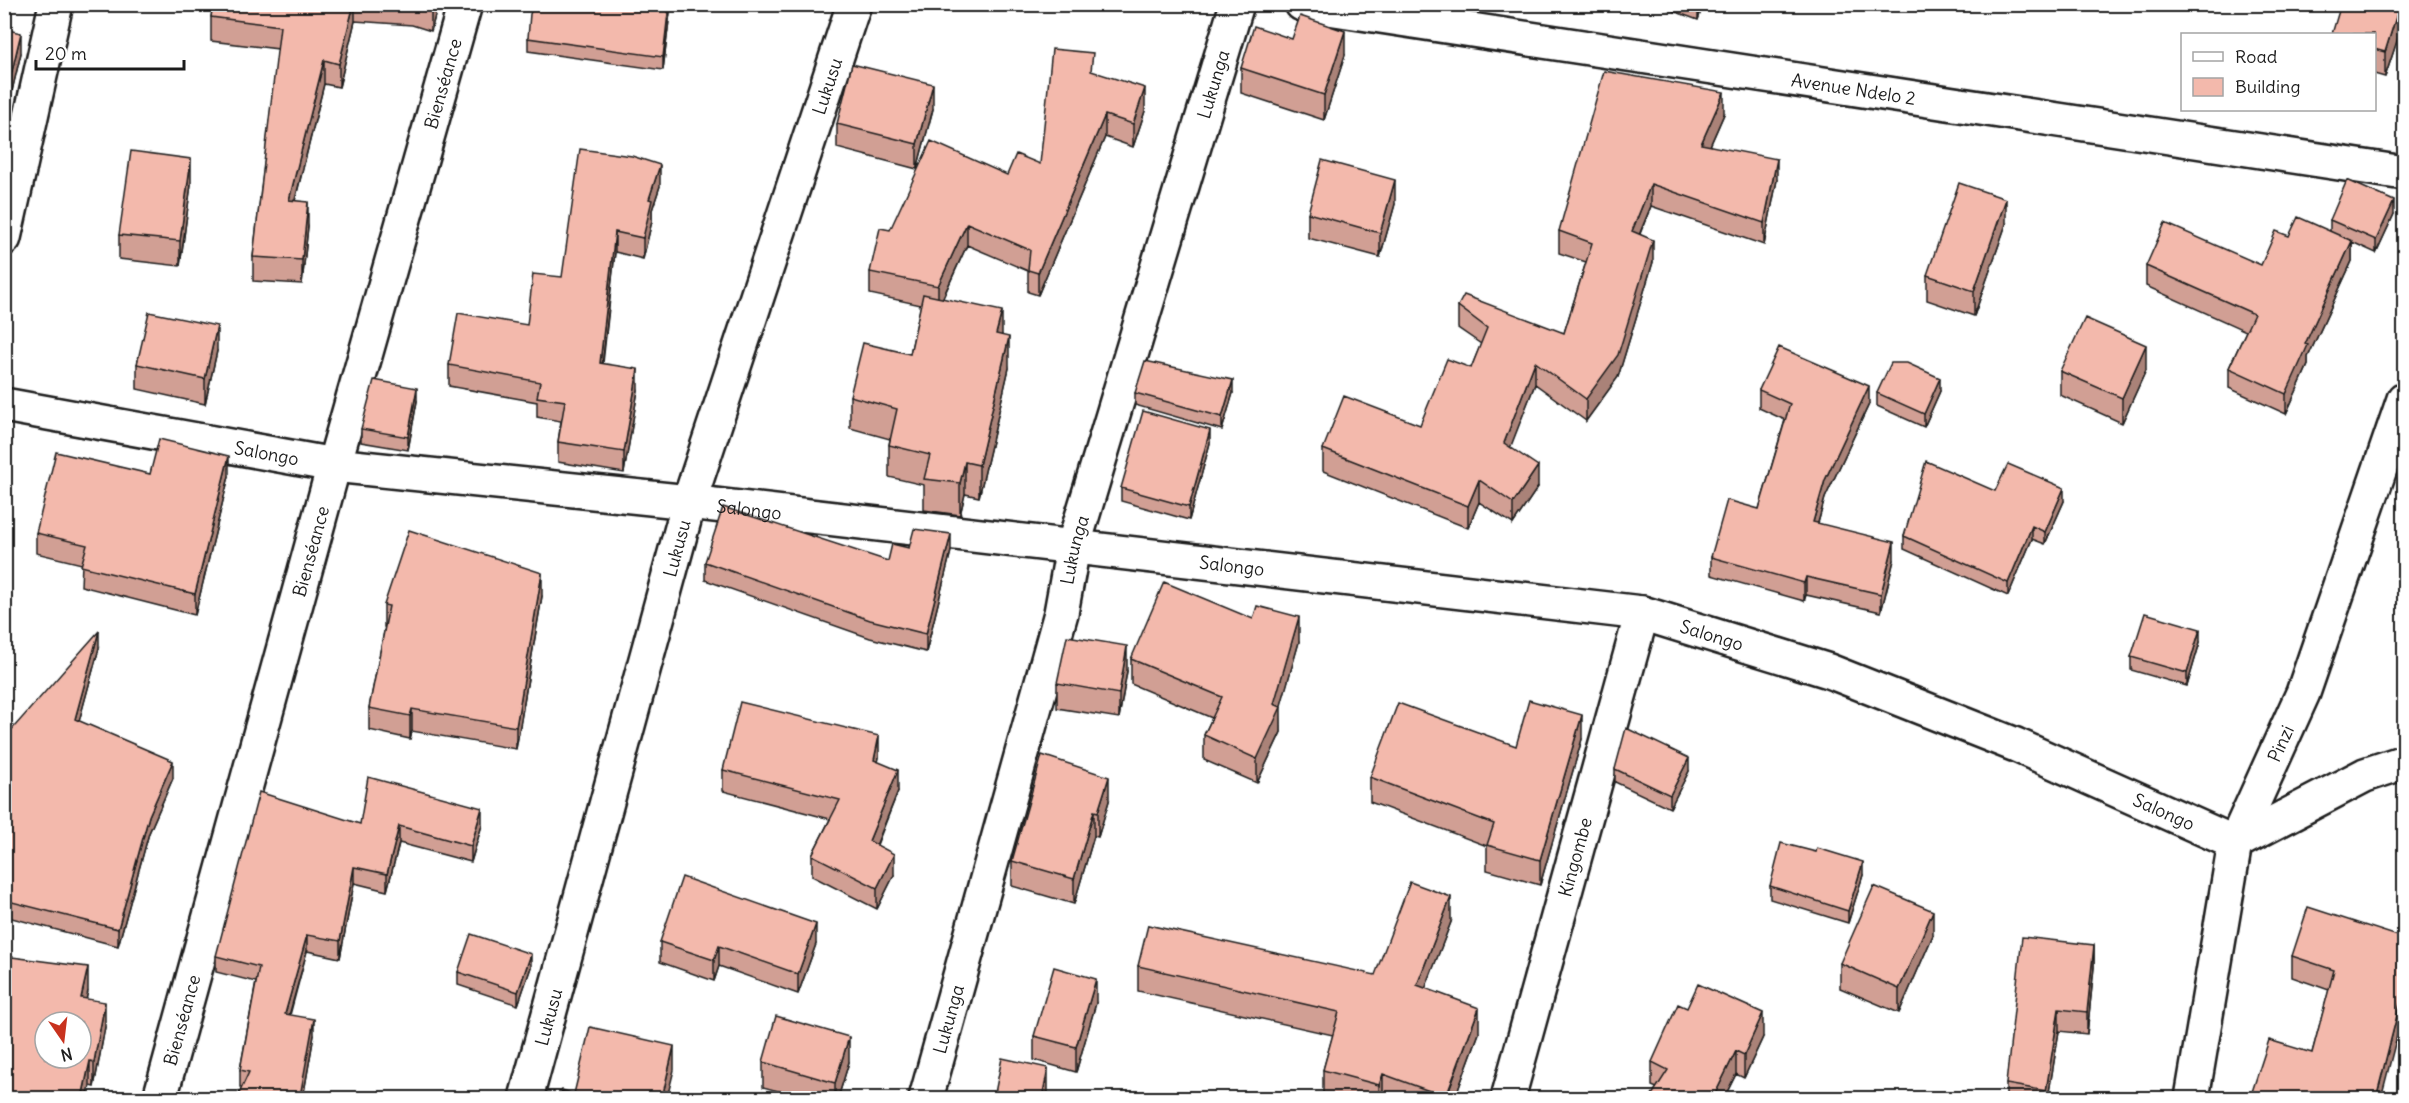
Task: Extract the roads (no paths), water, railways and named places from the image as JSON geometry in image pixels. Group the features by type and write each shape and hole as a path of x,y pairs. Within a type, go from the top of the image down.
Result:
{"street":[{"path":"4,238 56,4"},
{"name":"Bienséance","path":"160,1098 334,465 465,4"},
{"name":"Lukusu","path":"526,1098 689,502 854,4"},
{"name":"Lukunga","path":"926,1098 1061,613 1073,547 1237,4"},
{"name":"Avenue Ndelo 2","path":"1302,4 2404,173"},
{"name":"Pinzi","path":"2192,1098 2235,843 2303,693 2404,399"},
{"name":"Salongo","path":"4,405 334,465 689,502 1642,614 1829,671 2016,745 2235,843"},
{"name":"Kingombe","path":"1508,1098 1642,614"},
{"path":"2235,843 2364,775 2404,762"}]}
